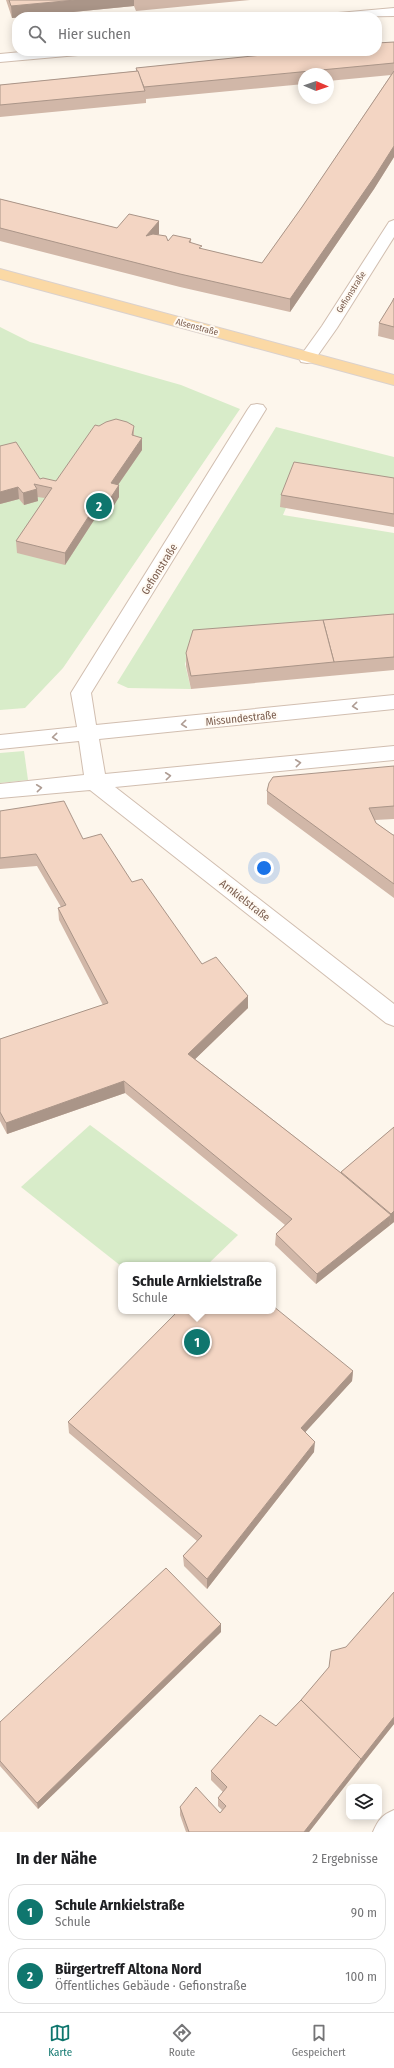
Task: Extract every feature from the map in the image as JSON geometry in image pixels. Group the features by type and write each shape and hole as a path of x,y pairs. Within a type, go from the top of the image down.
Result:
{"main road":[{"name":"Alsenstraße","path":"0,274 307,358 394,380"}],"street":[{"path":"382,13 394,12"},
{"path":"382,22 394,21"},
{"path":"0,49 12,48"},
{"path":"0,58 22,56"},
{"name":"Gefionstraße","path":"307,358 329,328 394,225"},
{"name":"Gefionstraße","path":"88,734 81,693 257,409"},
{"name":"Missundestraße","path":"0,742 394,702"},
{"path":"88,734 96,783"},
{"path":"0,792 394,753"},
{"name":"Arnkielstraße","path":"96,783 394,1017"},
{"path":"388,1832 394,1825"}],"green space":[{"path":"0,327 30,342 181,385 240,409 63,668 25,708 0,710"},
{"path":"276,427 394,457 394,493 299,477 283,515 394,533 394,625 192,643 185,664 191,689 128,688 117,683"},
{"path":"24,751 28,780 0,783 0,753"},
{"path":"90,1125 238,1235 210,1262 118,1262 118,1264 21,1187"}],"building":[{"path":"9,0 75,0 11,6"},
{"path":"394,42 394,63 334,69 298,68 298,72 144,87 136,68 252,56 382,56 382,43"},
{"path":"138,71 145,91 0,105 0,85"},
{"path":"394,71 394,146 290,299 180,274 0,228 0,199 117,228 129,214 159,221 146,236 153,234 166,236 168,241 173,235 191,239 189,242 202,246 199,248 262,263 302,207"},
{"path":"394,298 394,327 379,323 392,302"},
{"path":"116,419 134,426 132,435 142,438 111,483 119,485 104,508 96,505 65,553 16,541 52,488 34,484 37,489 23,493 18,487 0,492 0,446 16,442 40,479 43,478 56,481 95,425 99,426"},
{"path":"294,462 394,478 394,514 281,495"},
{"path":"394,614 394,657 334,662 323,620"},
{"path":"323,620 334,662 191,676 186,653 193,630"},
{"path":"394,766 394,806 369,808 376,823 394,835 394,884 267,791 269,783 273,777"},
{"path":"64,801 83,839 101,834 132,882 142,879 202,964 216,957 248,996 188,1054 341,1173 391,1215 317,1274 276,1234 292,1219 124,1081 6,1123 0,1112 0,1039 108,1003 58,908 66,905 36,854 0,858 0,811"},
{"path":"394,1127 394,1211 391,1214 341,1172"},
{"path":"276,1308 353,1371 301,1428 315,1442 207,1579 183,1556 202,1536 68,1422 175,1314 276,1314"},
{"path":"166,1568 221,1624 37,1803 0,1761 0,1722"},
{"path":"394,1592 394,1717 361,1759 301,1700 329,1667 331,1651 346,1647"},
{"path":"301,1700 361,1759 304,1832 189,1832 180,1807 196,1787 220,1813 226,1806 218,1798 227,1787 211,1771 260,1715 276,1726"}],"place":[{"name":"Bürgertreff Altona Nord","path":"99,506"},
{"name":"Schule Arnkielstraße","path":"197,1342"}]}
